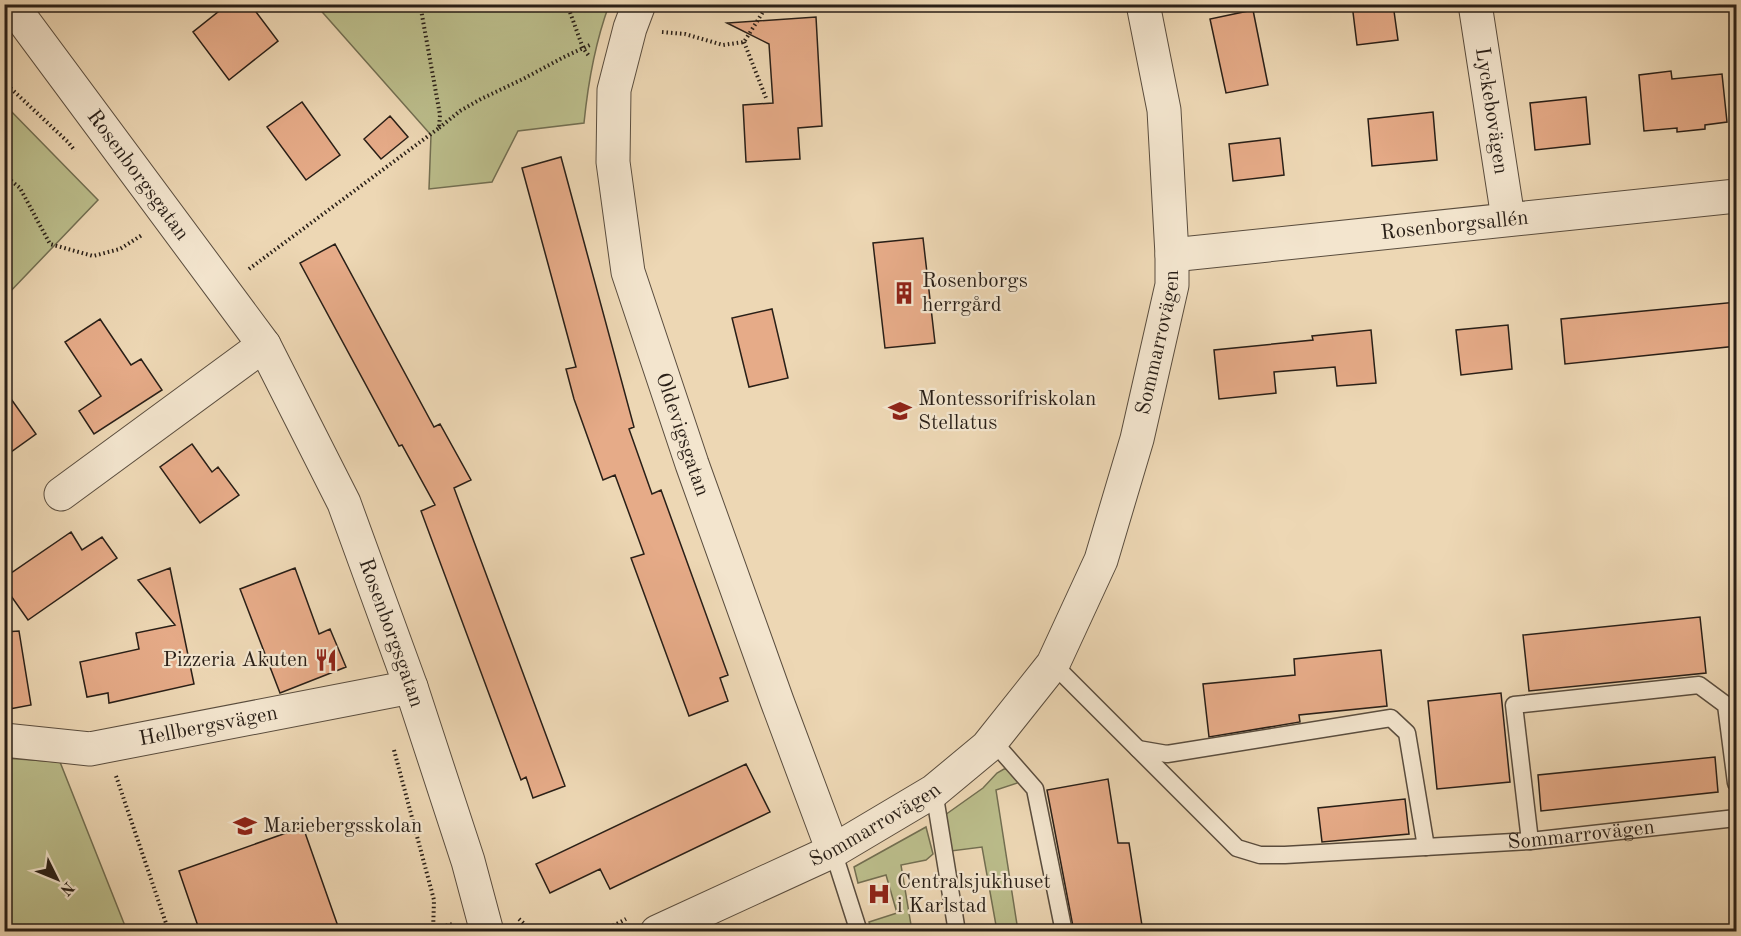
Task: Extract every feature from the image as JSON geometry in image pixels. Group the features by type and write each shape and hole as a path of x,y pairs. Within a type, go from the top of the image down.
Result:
{"street":[{"name":"Rosenborgsgatan","path":"11,4 264,345 344,503 411,687 468,861 487,932"},
{"name":"Sommarrovägen","path":"645,924 833,850 934,791 987,747 1053,664 1101,560 1137,439 1172,285 1164,110 1143,4"},
{"name":"Lyckebovägen","path":"1475,4 1508,218"},
{"name":"Oldevigsgatan","path":"634,16 614,90 613,162 628,272 692,464 833,850"},
{"name":"Rosenborgsallén","path":"1172,255 1508,218 1737,196"},
{"path":"61,494 264,345"},
{"name":"Hellbergsvägen","path":"4,740 90,749 411,687"}],"lane":[{"name":"Sommarrovägen","path":"1053,664 1237,848 1260,855 1530,841 1737,818"},
{"path":"1530,841 1514,705 1699,685 1726,705 1737,783"},
{"path":"1138,749 1167,754 1391,718 1407,733 1426,847"},
{"path":"992,740 1035,789 1064,932"},
{"path":"934,791 957,932"},
{"path":"833,850 859,932"}],"path":[{"path":"420,4 440,115 439,128"},
{"path":"222,288 460,111 523,80 634,16 723,45 744,42 768,4"},
{"path":"744,42 766,98"},
{"path":"4,82 75,151"},
{"path":"4,175 20,188 50,244 93,256 120,249 143,234"},
{"path":"378,693 434,900 433,932"},
{"path":"105,746 169,932"},
{"path":"601,932 645,924"}],"green space":[{"path":"316,5 609,5 593,63 584,123 518,131 492,182 429,189 431,135"},
{"path":"5,105 98,200 4,297"},
{"path":"4,758 60,762 127,931 5,931"},
{"path":"1004,769 1009,769 1020,782 996,790 1018,931 997,931 982,847 951,851 945,815 983,788"},
{"path":"926,827 933,854 926,860 901,865 912,931 872,931 869,922 897,913 886,875 858,883 854,867"}],"building":[{"path":"228,4 250,4 278,41 229,80 193,32"},
{"path":"1352,4 1393,4 1398,40 1357,45"},
{"path":"1253,10 1268,85 1226,93 1210,19"},
{"path":"816,17 822,126 798,128 800,159 746,162 743,105 773,103 769,44 727,23"},
{"path":"1671,71 1672,79 1722,74 1727,122 1705,125 1705,129 1677,132 1677,128 1644,131 1639,75"},
{"path":"1586,97 1590,144 1535,150 1530,103"},
{"path":"302,102 340,155 306,180 267,127"},
{"path":"1433,112 1437,160 1372,166 1368,119"},
{"path":"390,116 408,137 381,159 364,139"},
{"path":"1280,138 1284,175 1233,181 1229,144"},
{"path":"561,157 634,427 629,429 652,494 661,490 728,675 720,678 728,701 689,716 631,558 644,554 615,475 603,480 574,399 566,369 576,367 522,168"},
{"name":"Rosenborgs herrgård","path":"923,238 935,343 885,348 873,243"},
{"path":"335,244 434,427 440,424 471,480 454,488 565,786 533,798 526,777 521,780 421,511 435,505 402,445 399,446 300,263"},
{"path":"1737,302 1737,346 1565,364 1561,319"},
{"path":"772,309 788,378 749,387 732,318"},
{"path":"100,319 131,365 141,359 162,390 94,434 79,411 101,396 65,342"},
{"path":"1508,325 1512,369 1461,375 1456,330"},
{"path":"1371,330 1376,383 1337,386 1335,367 1274,372 1276,393 1219,399 1214,350 1313,340 1312,336"},
{"path":"4,389 36,434 4,457"},
{"path":"192,444 212,472 218,467 239,495 200,523 160,467"},
{"path":"71,532 82,550 102,537 117,558 28,620 4,586 4,578"},
{"path":"170,568 194,684 109,703 108,693 87,697 80,662 139,649 136,633 175,625 138,580"},
{"path":"295,568 319,634 330,629 346,667 280,693 240,589"},
{"path":"1700,617 1706,673 1529,691 1523,635"},
{"path":"19,631 31,705 4,710 4,632"},
{"path":"1381,650 1387,706 1299,715 1300,722 1209,737 1203,684 1295,675 1294,659"},
{"path":"1501,693 1510,782 1437,789 1428,701"},
{"path":"1715,757 1718,792 1541,811 1538,775"},
{"path":"746,764 770,812 610,889 600,869 550,893 536,864"},
{"path":"1108,779 1118,843 1129,843 1143,932 1074,932 1047,790"},
{"path":"1405,799 1409,834 1322,842 1318,808"},
{"path":"303,827 340,932 200,932 179,871"}],"place":[{"name":"Rosenborgs herrgård","path":"904,293"},
{"name":"Montessorifriskolan Stellatus","path":"900,411"},
{"name":"Pizzeria Akuten","path":"326,660"},
{"name":"Mariebergsskolan","path":"245,826"},
{"name":"Centralsjukhuset i Karlstad","path":"879,894"}]}
